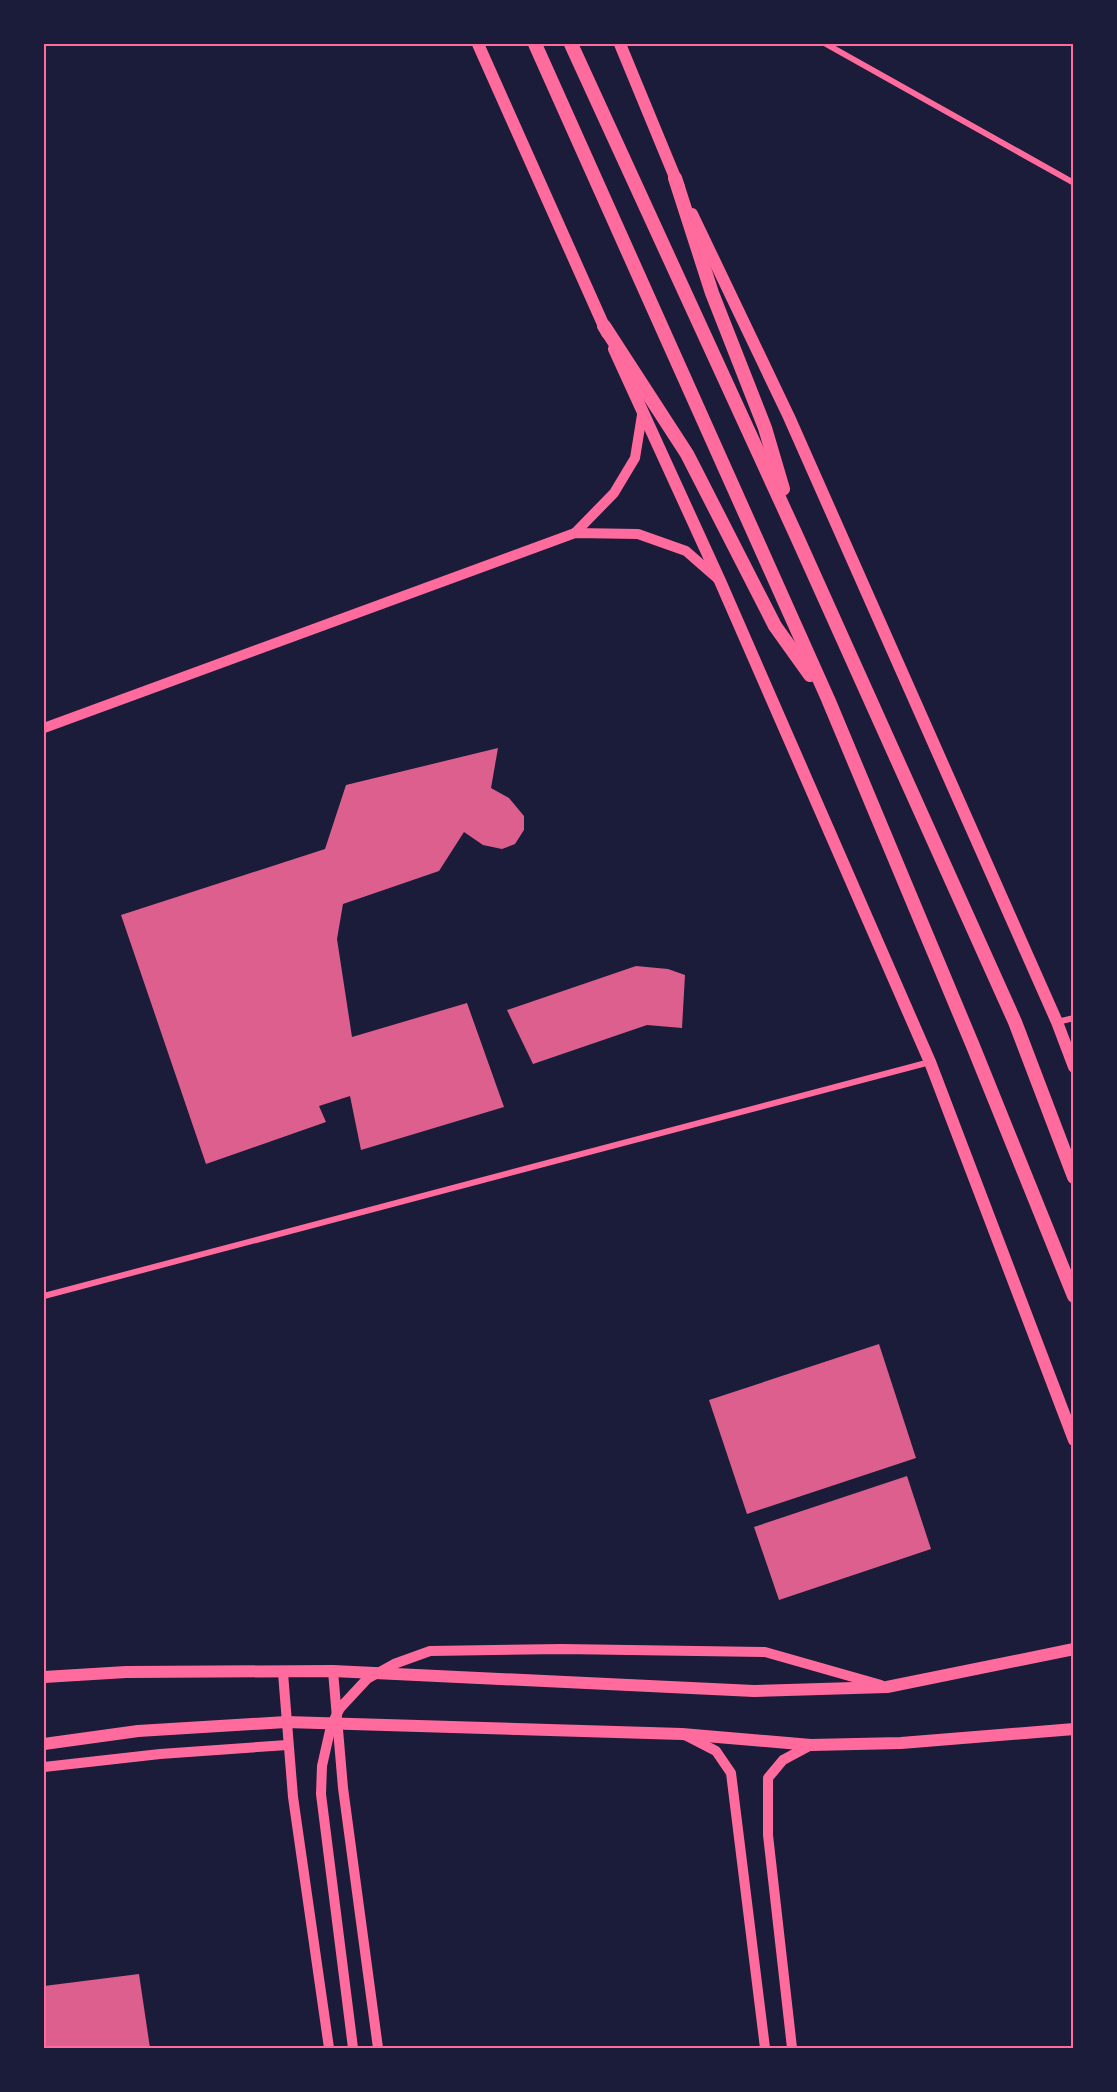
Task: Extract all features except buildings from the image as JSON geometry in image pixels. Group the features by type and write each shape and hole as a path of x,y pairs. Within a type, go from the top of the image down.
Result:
{"highway":[{"path":"536,44 828,699 974,1046 1074,1296"},
{"path":"571,44 797,537 1015,1022 1074,1177"},
{"path":"675,178 712,293 765,428 797,537"},
{"path":"604,326 687,454 775,626 828,699"}],"main road":[{"path":"478,44 642,416 720,581 930,1062 1074,1440"},
{"path":"620,44 675,178 789,417 1057,1022 1074,1066"},
{"path":"44,1677 126,1672 333,1671 754,1691 887,1687 1073,1650"},
{"path":"44,1744 138,1731 286,1722 682,1734 811,1745 901,1743 1074,1729"}],"street":[{"path":"826,44 1074,183"},
{"path":"575,533 614,494 635,458 642,416"},
{"path":"44,728 575,533 638,534 686,551 720,581"},
{"path":"1057,1022 1074,1018"},
{"path":"44,1296 930,1062"},
{"path":"353,2049 321,1794 322,1766 331,1726 352,1692 367,1679 394,1664 430,1651 574,1649 765,1652 887,1687"},
{"path":"333,1671 336,1722 378,2049"},
{"path":"283,1673 287,1745 329,2049"},
{"path":"682,1734 716,1751 731,1773 765,2049"},
{"path":"44,1767 160,1754 287,1745"},
{"path":"792,2048 768,1835 768,1778 783,1760 811,1745"}]}
